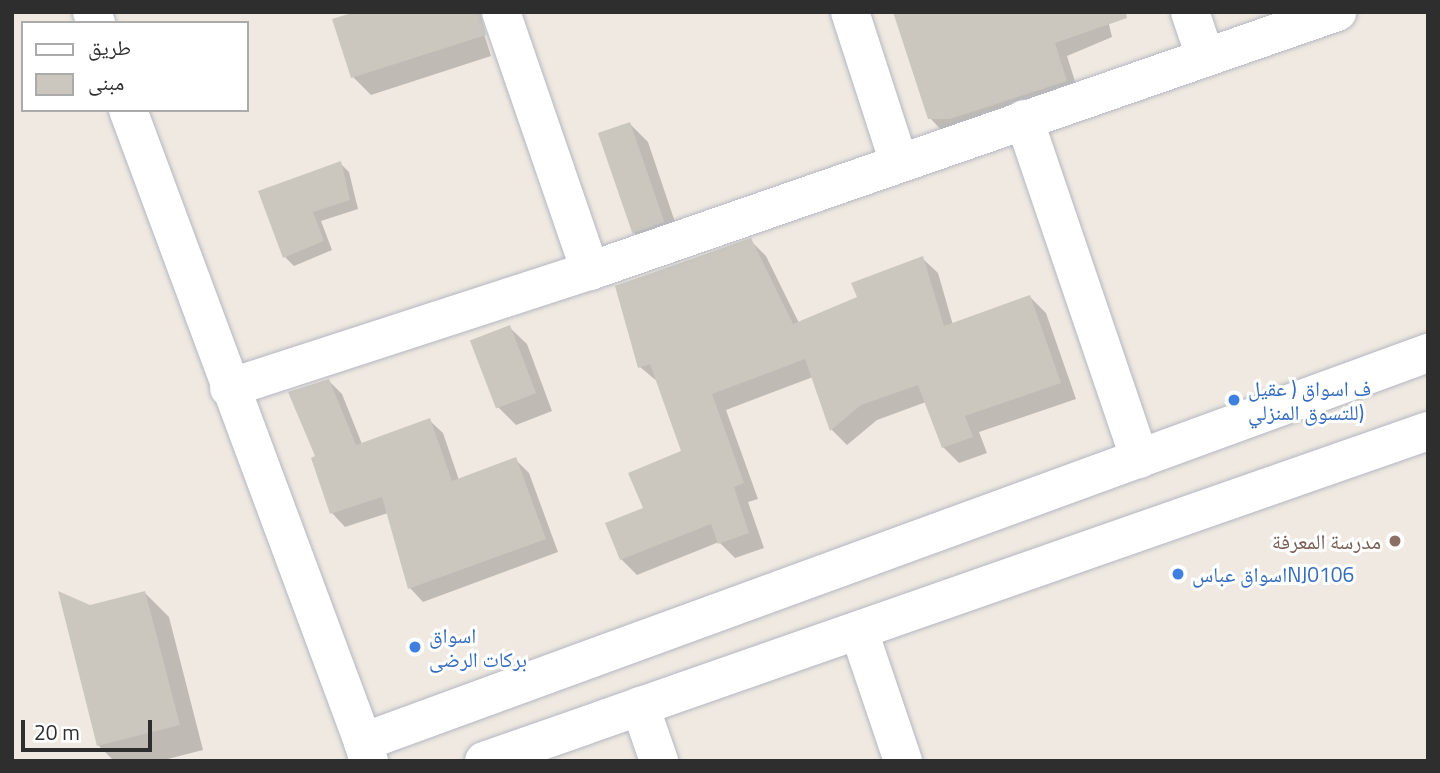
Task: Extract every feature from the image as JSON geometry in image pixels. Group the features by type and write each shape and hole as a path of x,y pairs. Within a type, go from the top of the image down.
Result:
{"street":[{"path":"501,12 590,271"},
{"path":"850,12 899,163"},
{"path":"1190,12 1205,56"},
{"path":"229,388 590,271 1337,12"},
{"path":"129,112 366,752 1428,353"},
{"path":"1024,119 1140,459"},
{"path":"484,761 1428,431"},
{"path":"859,631 903,761"},
{"path":"640,706 659,761"}],"building":[{"path":"355,12 480,12 486,35 351,78 332,19"},
{"path":"893,12 1126,12 1127,18 1055,43 1067,81 950,119 928,119"},
{"path":"630,122 665,222 632,233 598,133"},
{"path":"341,161 350,200 313,212 324,241 283,258 258,191"},
{"path":"751,238 793,324 857,297 851,283 923,256 944,326 1030,295 1061,383 965,416 973,437 942,448 918,385 861,405 830,431 805,359 712,394 744,483 734,487 749,533 718,544 711,524 620,560 605,523 643,508 628,473 681,451 650,364 638,368 615,286"},
{"path":"510,325 536,393 496,409 470,340"},
{"path":"329,379 356,445 430,418 452,481 516,457 546,539 408,589 382,497 330,514 311,458 315,456 288,392"},
{"path":"58,591 90,605 145,591 180,725 97,746"}],"place":[{"name":"ف اسواق ( عقيل للتسوق المنزلي)","path":"1234,400"},
{"name":"مدرسة المعرفة","path":"1395,541"},
{"name":"اسواق عباسNJ0106","path":"1178,574"},
{"name":"اسواق بركات الرضى","path":"415,647"}]}
